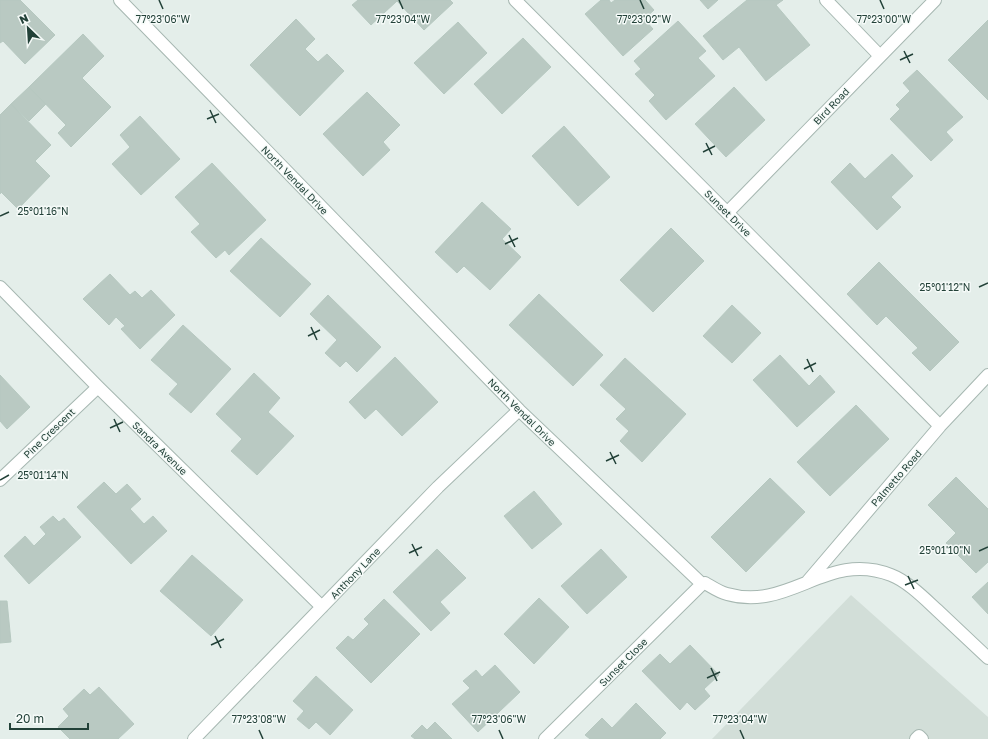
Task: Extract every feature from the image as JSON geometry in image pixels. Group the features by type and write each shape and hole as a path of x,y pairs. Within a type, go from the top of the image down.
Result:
{"street":[{"name":"North Vendal Drive","path":"120,0 519,410 702,584 705,583 725,594 755,598 770,596 789,590 820,576 842,570 860,568 877,570 893,576 917,592 988,658"},
{"name":"Sunset Drive","path":"515,0 940,426"},
{"path":"826,0 880,56"},
{"name":"Bird Road","path":"728,212 935,0"},
{"name":"Sandra Avenue","path":"0,287 98,387 322,607"},
{"name":"Palmetto Road","path":"805,583 940,426 988,375"},
{"name":"Pine Crescent","path":"0,480 98,387"},
{"name":"Anthony Lane","path":"194,739 438,487 519,410"},
{"name":"Sunset Close","path":"545,739 702,584"},
{"path":"916,739 919,736 922,739"}],"shaded area":[{"path":"851,595 988,717 988,739 712,739"}],"building":[{"path":"0,0 20,0 55,35 25,64 3,41 0,43"},
{"path":"358,0 450,0 453,3 424,30 397,1 371,25 352,5"},
{"path":"601,0 609,0 611,3 615,0 645,0 654,10 644,19 653,29 623,56 585,14"},
{"path":"700,0 718,0 708,9"},
{"path":"747,0 783,0 776,5 810,45 766,81 739,47 723,60 703,36"},
{"path":"296,19 315,39 305,49 318,62 327,54 344,71 300,116 250,65"},
{"path":"988,20 988,100 948,60"},
{"path":"678,21 706,51 698,58 715,76 666,120 649,101 655,95 635,74 641,69 634,61"},
{"path":"458,22 487,53 444,94 414,63"},
{"path":"83,34 104,56 82,78 111,107 71,147 58,133 66,125 29,87"},
{"path":"523,38 551,67 502,114 474,84"},
{"path":"917,70 963,117 946,132 953,140 931,161 890,119 900,109 896,105 910,91 903,83"},
{"path":"29,87 46,104 29,121 11,104"},
{"path":"734,87 765,120 726,157 695,124"},
{"path":"367,92 400,125 383,142 390,150 363,176 323,134"},
{"path":"11,104 51,145 35,161 50,176 18,209 1,192 0,194 0,115"},
{"path":"140,116 180,159 141,195 112,164 130,147 120,135"},
{"path":"564,126 610,177 578,206 532,156"},
{"path":"892,154 913,176 891,197 901,207 877,230 831,182 850,163 865,179"},
{"path":"212,163 266,220 229,255 225,250 216,258 191,232 200,224 175,197"},
{"path":"482,202 511,229 502,239 521,257 490,290 464,266 457,273 435,252"},
{"path":"671,228 704,261 653,312 620,280"},
{"path":"261,238 311,284 280,317 230,271"},
{"path":"879,262 959,342 930,371 912,353 918,348 886,316 877,325 847,294"},
{"path":"110,274 130,295 135,291 142,298 151,290 175,315 140,349 121,329 125,326 116,317 109,325 83,299"},
{"path":"539,294 603,355 573,386 509,325"},
{"path":"328,295 381,347 357,372 346,361 340,367 325,353 337,340 310,314"},
{"path":"732,305 761,333 732,363 703,336"},
{"path":"183,325 231,369 191,413 169,394 178,384 151,360"},
{"path":"780,355 809,386 820,375 835,392 797,427 753,380"},
{"path":"395,357 438,402 402,436 376,409 365,419 349,402"},
{"path":"625,358 686,414 642,462 620,441 629,431 616,419 626,409 600,385"},
{"path":"254,373 280,398 268,412 294,436 257,475 231,451 242,439 216,414"},
{"path":"0,375 30,407 7,429 0,421"},
{"path":"856,405 889,439 830,496 797,462"},
{"path":"956,477 988,509 988,562 976,573 946,543 956,533 928,505"},
{"path":"770,478 805,512 746,572 711,537"},
{"path":"104,482 116,494 127,484 141,499 130,509 144,524 153,516 167,531 131,564 77,507"},
{"path":"534,491 562,524 532,549 504,516"},
{"path":"53,516 59,522 64,518 81,537 29,584 4,556 25,536 34,546 46,534 40,527"},
{"path":"437,549 466,578 440,602 450,613 431,631 393,592"},
{"path":"601,549 627,577 587,614 561,586"},
{"path":"192,555 243,600 211,636 160,591"},
{"path":"988,582 988,614 972,597"},
{"path":"539,598 569,627 534,664 504,634"},
{"path":"384,599 420,634 371,683 336,648 348,636 353,640 369,624 364,619"},
{"path":"0,601 7,601 11,642 0,643"},
{"path":"690,645 719,675 704,689 710,696 695,710 687,702 680,710 642,671 660,654 670,664"},
{"path":"495,665 520,692 478,732 452,704 470,688 463,681 476,670 482,677"},
{"path":"316,676 353,710 330,735 316,722 309,729 297,719 304,711 293,701"},
{"path":"99,687 134,724 118,739 70,739 58,727 69,716 63,709 84,689 90,695"},
{"path":"636,703 666,733 660,739 590,739 585,735 602,718 612,728"},
{"path":"435,722 452,739 415,739 411,736 422,725 427,730"}]}
